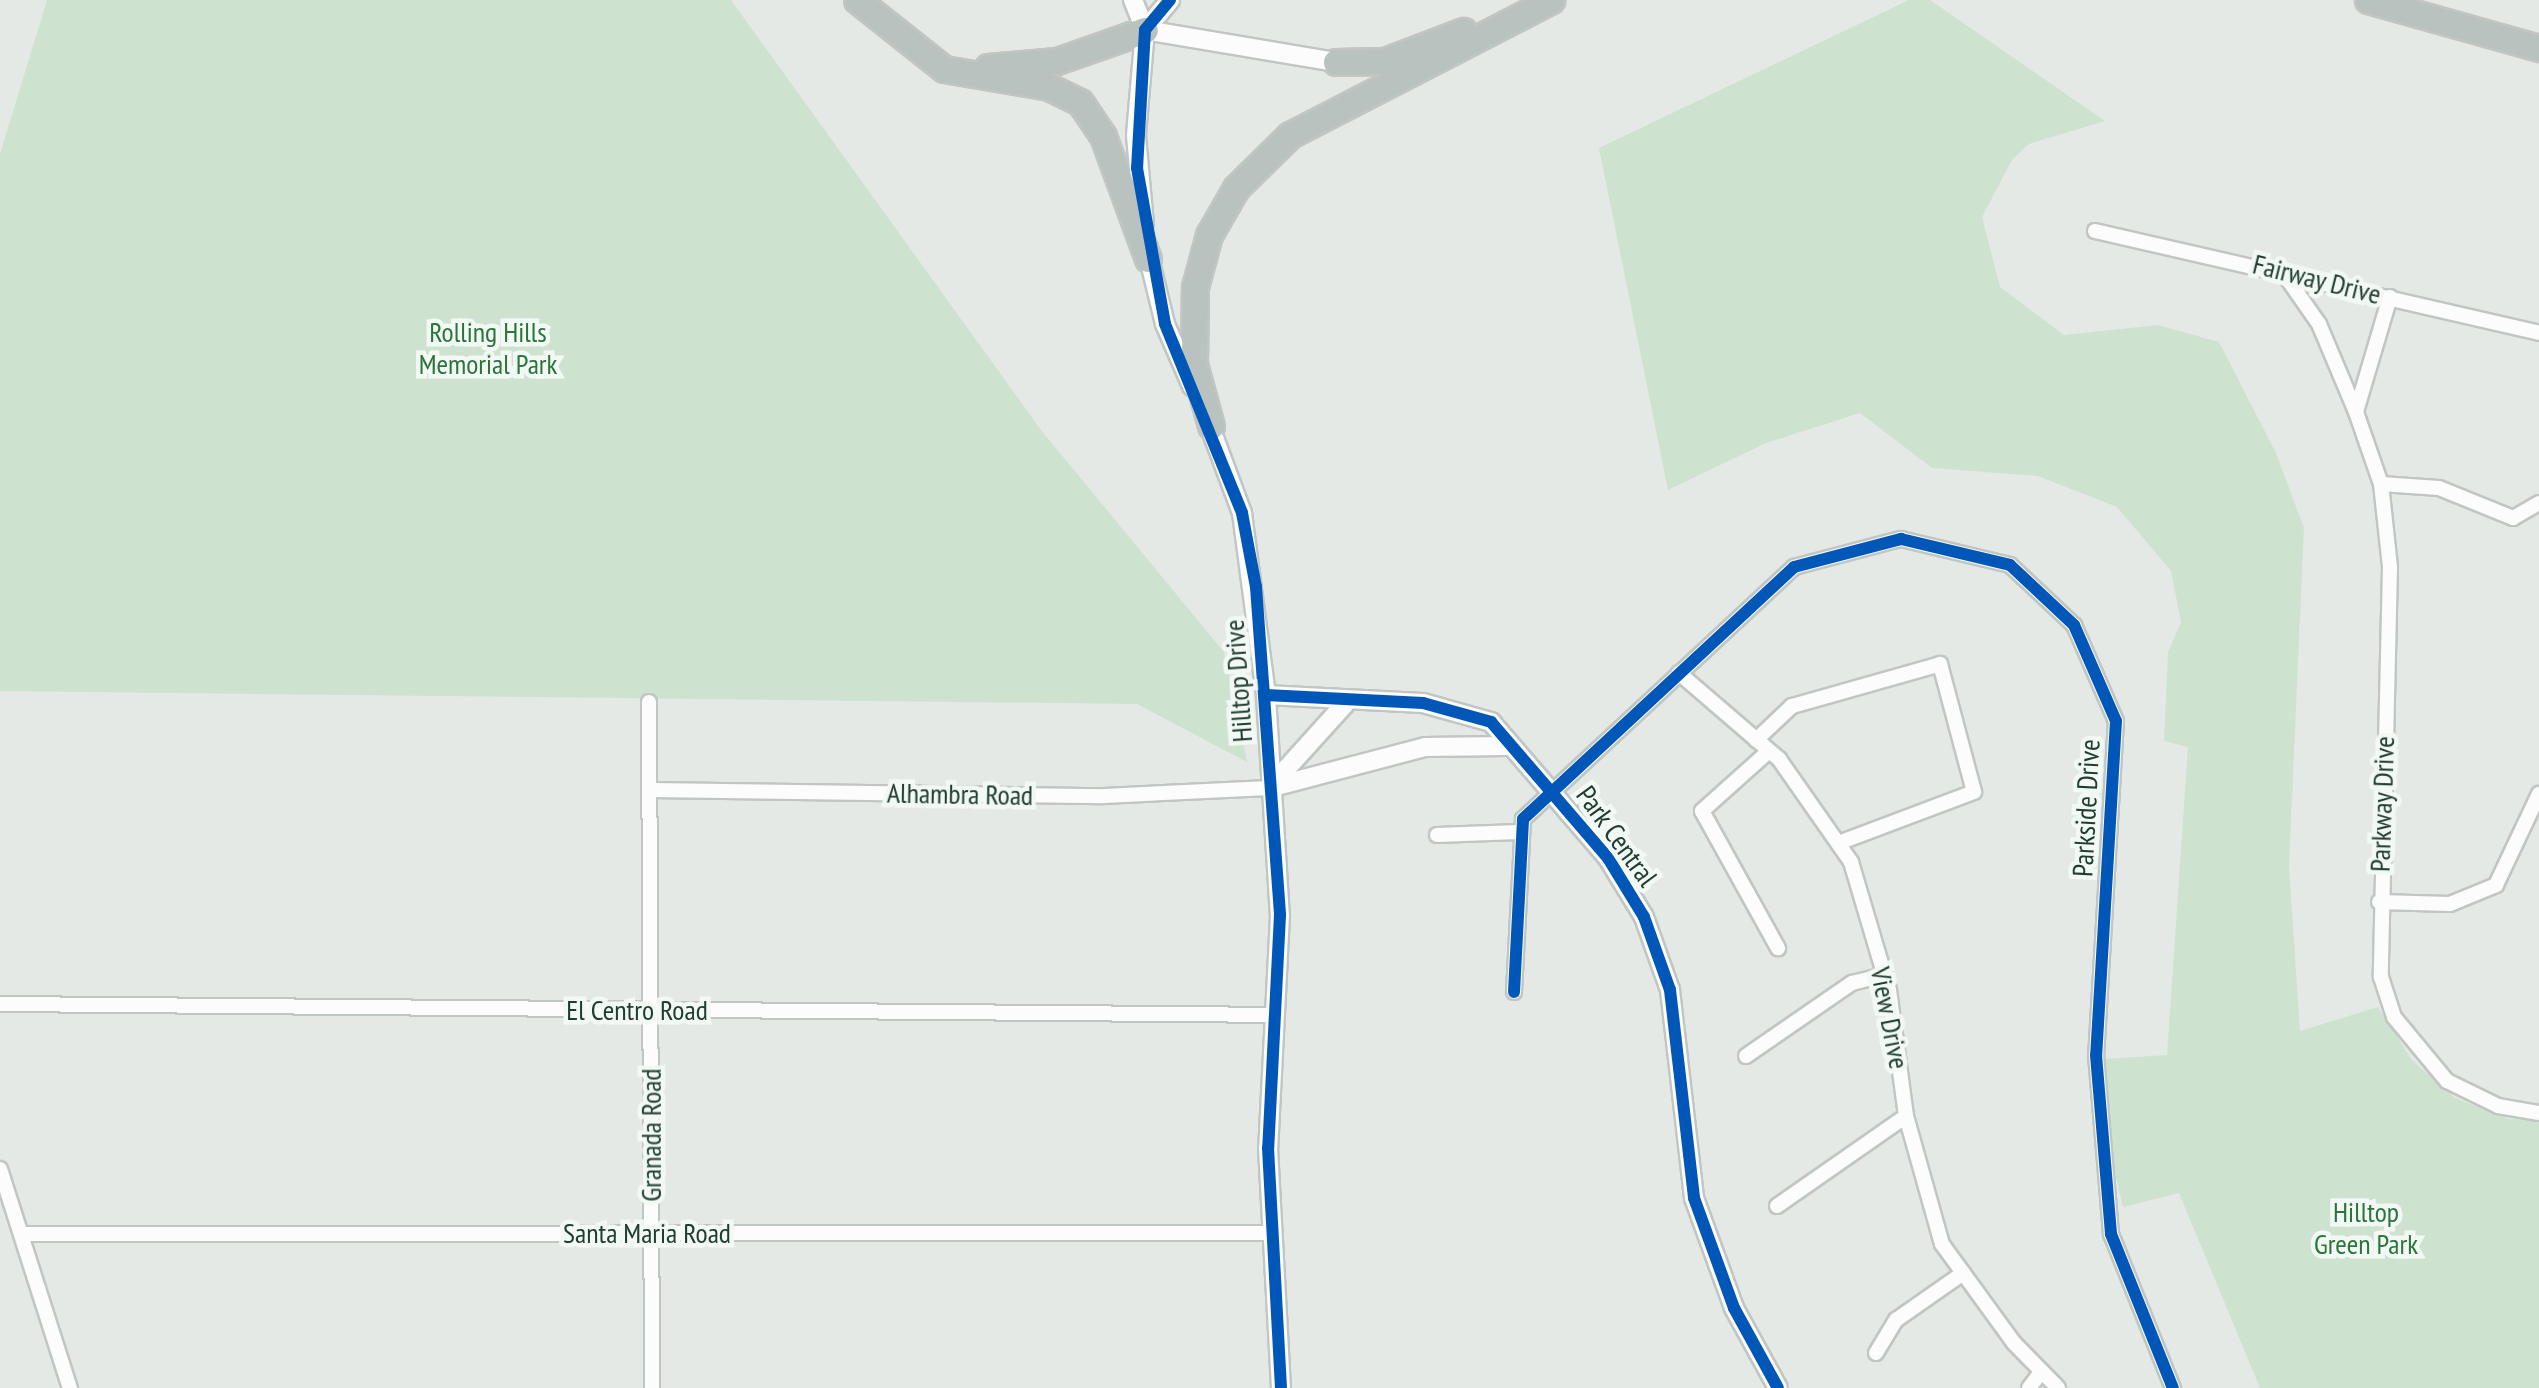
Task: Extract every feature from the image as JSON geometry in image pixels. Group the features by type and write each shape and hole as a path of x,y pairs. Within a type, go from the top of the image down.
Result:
{"highway":[{"path":"858,0 895,34 944,69 1050,86 1080,102 1103,136 1148,259"},
{"path":"2368,0 2539,48"},
{"path":"1336,62 1385,61 1545,3"},
{"path":"1211,426 1194,364 1195,287 1209,235 1236,188 1290,135 1545,3"},
{"path":"895,34 948,61 1011,67 1079,55 1144,30"}],"street":[{"name":"Hilltop Drive","path":"1132,0 1144,30 1136,136 1148,259 1165,324 1211,426 1242,513 1266,695 1280,916 1274,1015 1272,1234 1282,1388"},
{"path":"1144,30 1170,0"},
{"path":"1144,30 1336,62"},
{"name":"Fairway Drive","path":"2095,231 2539,333"},
{"name":"Parkway Drive","path":"2282,271 2319,324 2381,484 2390,567 2379,902 2381,977 2418,1053 2447,1081 2498,1106 2539,1114"},
{"path":"2356,412 2390,297"},
{"path":"2381,484 2439,488 2513,518 2539,503"},
{"name":"Parkside Drive","path":"1518,832 1553,790 1794,567 1901,539 2010,565 2074,625 2116,721 2096,1055 2111,1234 2173,1388"},
{"path":"1756,740 1792,706 1940,664 1974,792 1838,842"},
{"name":"View Drive","path":"1678,673 1769,751 1851,862 1884,975 1906,1116 1942,1244 2058,1388"},
{"name":"Park Central","path":"1266,695 1345,704 1456,709 1491,722 1506,746 1553,790 1644,917 1670,990 1694,1198 1734,1308 1778,1388"},
{"name":"Granada Road","path":"649,702 652,1388"},
{"path":"1270,788 1345,704"},
{"path":"1270,788 1425,747 1506,746"},
{"path":"1769,751 1702,811 1778,948"},
{"name":"Alhambra Road","path":"651,790 1104,796 1270,788"},
{"path":"2379,902 2450,904 2496,885 2539,794"},
{"path":"1437,835 1518,832 1514,992"},
{"path":"1746,1056 1852,983 1884,975"},
{"name":"El Centro Road","path":"0,1004 1274,1015"},
{"path":"1777,1206 1906,1116"},
{"path":"0,1169 70,1388"},
{"name":"Santa Maria Road","path":"22,1234 1272,1234"},
{"path":"1876,1353 1896,1320 1963,1273"},
{"path":"2028,1388 2042,1372"}],"green space":[{"name":"Rolling Hills Memorial Park","path":"47,0 731,0 1041,430 1224,652 1247,762 1137,704 0,691 0,154"},
{"name":"Hilltop Green Park","path":"1909,0 1930,0 2105,121 2029,144 2012,160 1982,217 2000,287 2064,335 2158,325 2219,342 2276,453 2304,528 2289,866 2300,1031 2378,1007 2412,1060 2455,1098 2509,1119 2539,1120 2539,1388 2260,1388 2179,1193 2123,1207 2108,1143 2104,1059 2167,1055 2188,747 2164,741 2168,652 2181,622 2171,571 2117,507 2038,476 1932,468 1860,413 1766,443 1668,490 1599,148"}],"cycle path":[{"path":"1170,0 1145,30 1137,168 1165,324 1242,513 1256,587 1280,915 1268,1148 1281,1388"},
{"path":"1514,992 1523,819 1794,567 1901,539 2010,565 2074,625 2116,721 2096,1055 2111,1234 2173,1388"},
{"path":"1266,695 1423,703 1491,722 1608,858 1644,917 1670,990 1694,1198 1734,1308 1778,1388"}]}
